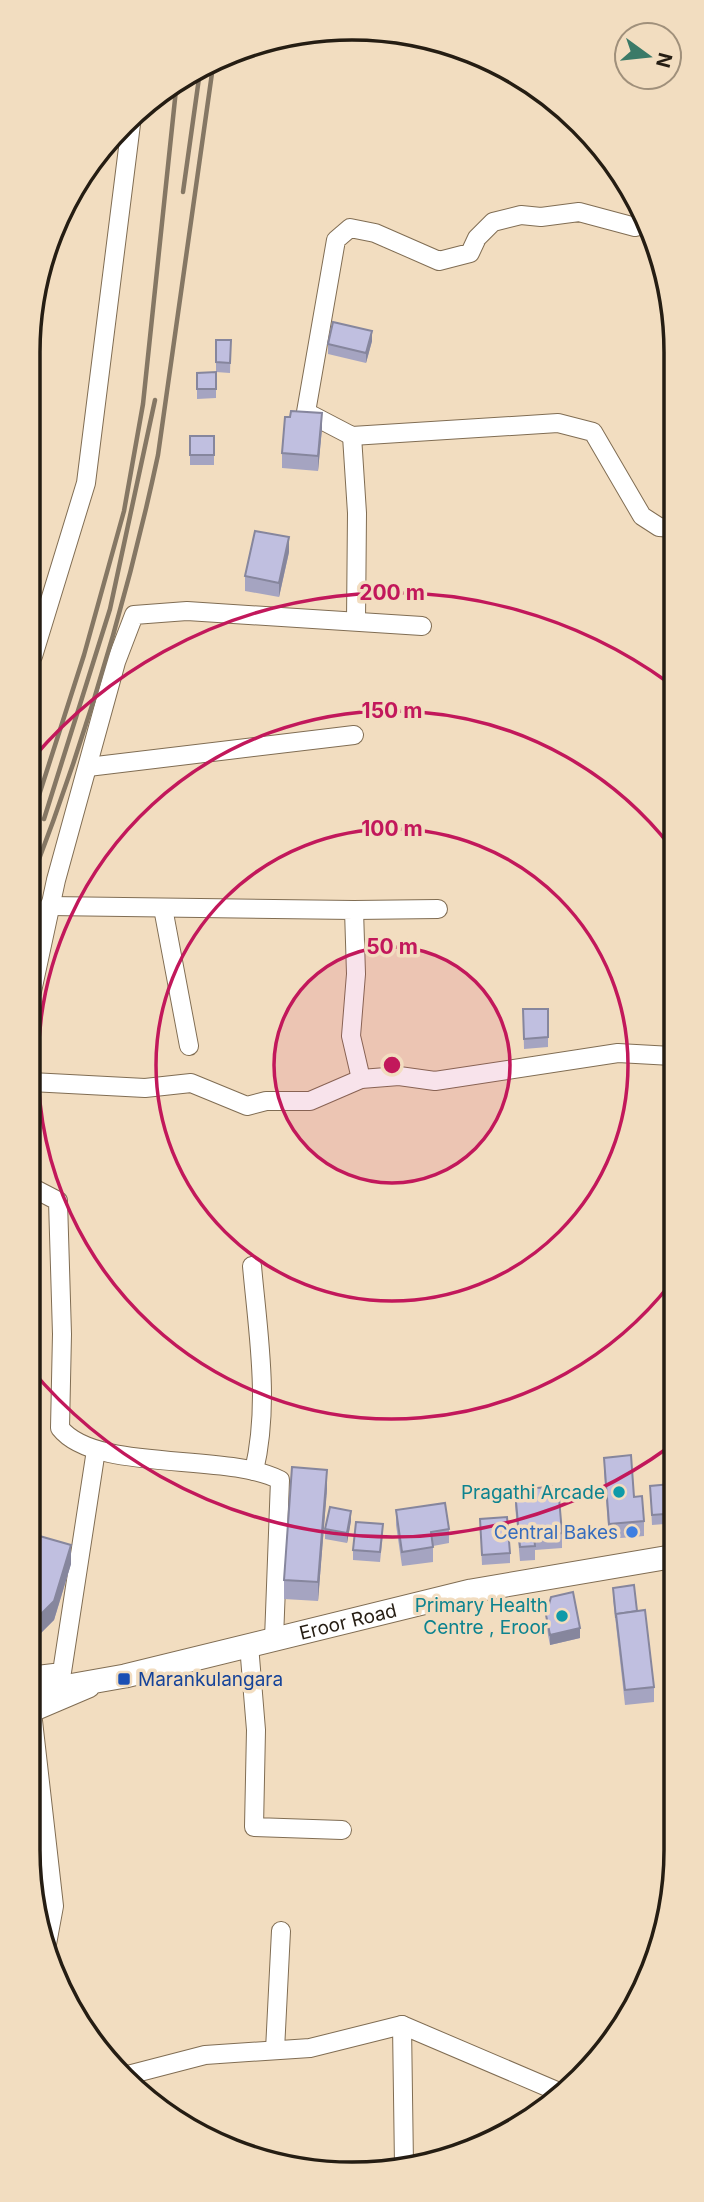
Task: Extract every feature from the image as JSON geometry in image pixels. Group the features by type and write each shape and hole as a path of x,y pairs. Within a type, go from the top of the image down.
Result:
{"main road":[{"name":"Eroor Road","path":"40,1703 112,1678 471,1591 664,1558"}],"street":[{"path":"40,633 86,483 130,134"},
{"path":"637,226 579,212 541,217 521,215 493,222 477,238 470,253 439,261 375,233 350,228 336,240 306,412 352,436 558,423 593,432 642,516 664,527"},
{"path":"352,436 357,513 356,621"},
{"path":"40,954 49,906 117,662 134,615 187,611 422,626"},
{"path":"88,767 354,734"},
{"path":"49,906 438,909"},
{"path":"163,908 189,1046"},
{"path":"354,910 356,974 351,1035 361,1079"},
{"path":"40,1082 145,1088 191,1083 247,1106 266,1101 310,1101 361,1079 399,1076 435,1081 618,1053 664,1056"},
{"path":"40,1192 58,1202 62,1334 60,1428 67,1437 96,1450 254,1471 280,1480 274,1639"},
{"path":"252,1266 262,1437 254,1471"},
{"path":"40,1675 62,1672 96,1450"},
{"path":"249,1645 256,1730 254,1827 342,1830"},
{"path":"40,1789 54,1906 50,1927"},
{"path":"275,2050 281,1931"},
{"path":"402,2025 404,2157"},
{"path":"135,2073 205,2055 310,2048 402,2025 552,2089"}],"building":[{"path":"333,322 372,331 366,353 328,344"},
{"path":"216,340 231,340 230,363 216,362"},
{"path":"216,372 216,389 197,389 197,373"},
{"path":"291,411 322,413 318,456 282,453 285,417 290,417"},
{"path":"190,436 214,436 214,455 190,455"},
{"path":"255,531 289,537 279,583 245,576"},
{"path":"523,1009 548,1009 548,1037 524,1039"},
{"name":"Pragathi Arcade","path":"631,1455 634,1497 642,1496 644,1521 609,1524 604,1458"},
{"path":"292,1467 327,1470 318,1582 284,1580"},
{"path":"664,1485 664,1514 652,1515 650,1486"},
{"path":"558,1486 562,1533 534,1536 535,1546 520,1547 515,1490"},
{"path":"445,1503 449,1529 431,1532 433,1547 402,1552 396,1510"},
{"path":"330,1507 351,1511 347,1533 325,1529"},
{"path":"507,1517 510,1553 482,1555 480,1519"},
{"path":"356,1522 383,1524 380,1552 353,1550"},
{"path":"40,1536 71,1545 54,1601 40,1615"},
{"path":"634,1585 637,1611 616,1614 616,1618 613,1588"},
{"name":"Primary Health Centre , Eroor","path":"573,1592 580,1628 550,1635 546,1615 551,1597"},
{"path":"645,1610 654,1687 625,1690 616,1614"}],"railway":[{"path":"40,856 70,774 103,669 133,563 158,455 212,73"},
{"path":"183,192 199,81"},
{"path":"40,792 84,655 124,511 143,404 175,96"},
{"path":"44,819 110,609 155,400"}],"place":[{"name":"Pragathi Arcade","path":"619,1492"},
{"name":"Central Bakes","path":"632,1532"},
{"name":"Primary Health Centre , Eroor","path":"562,1616"},
{"name":"Marankulangara","path":"124,1679"}]}
